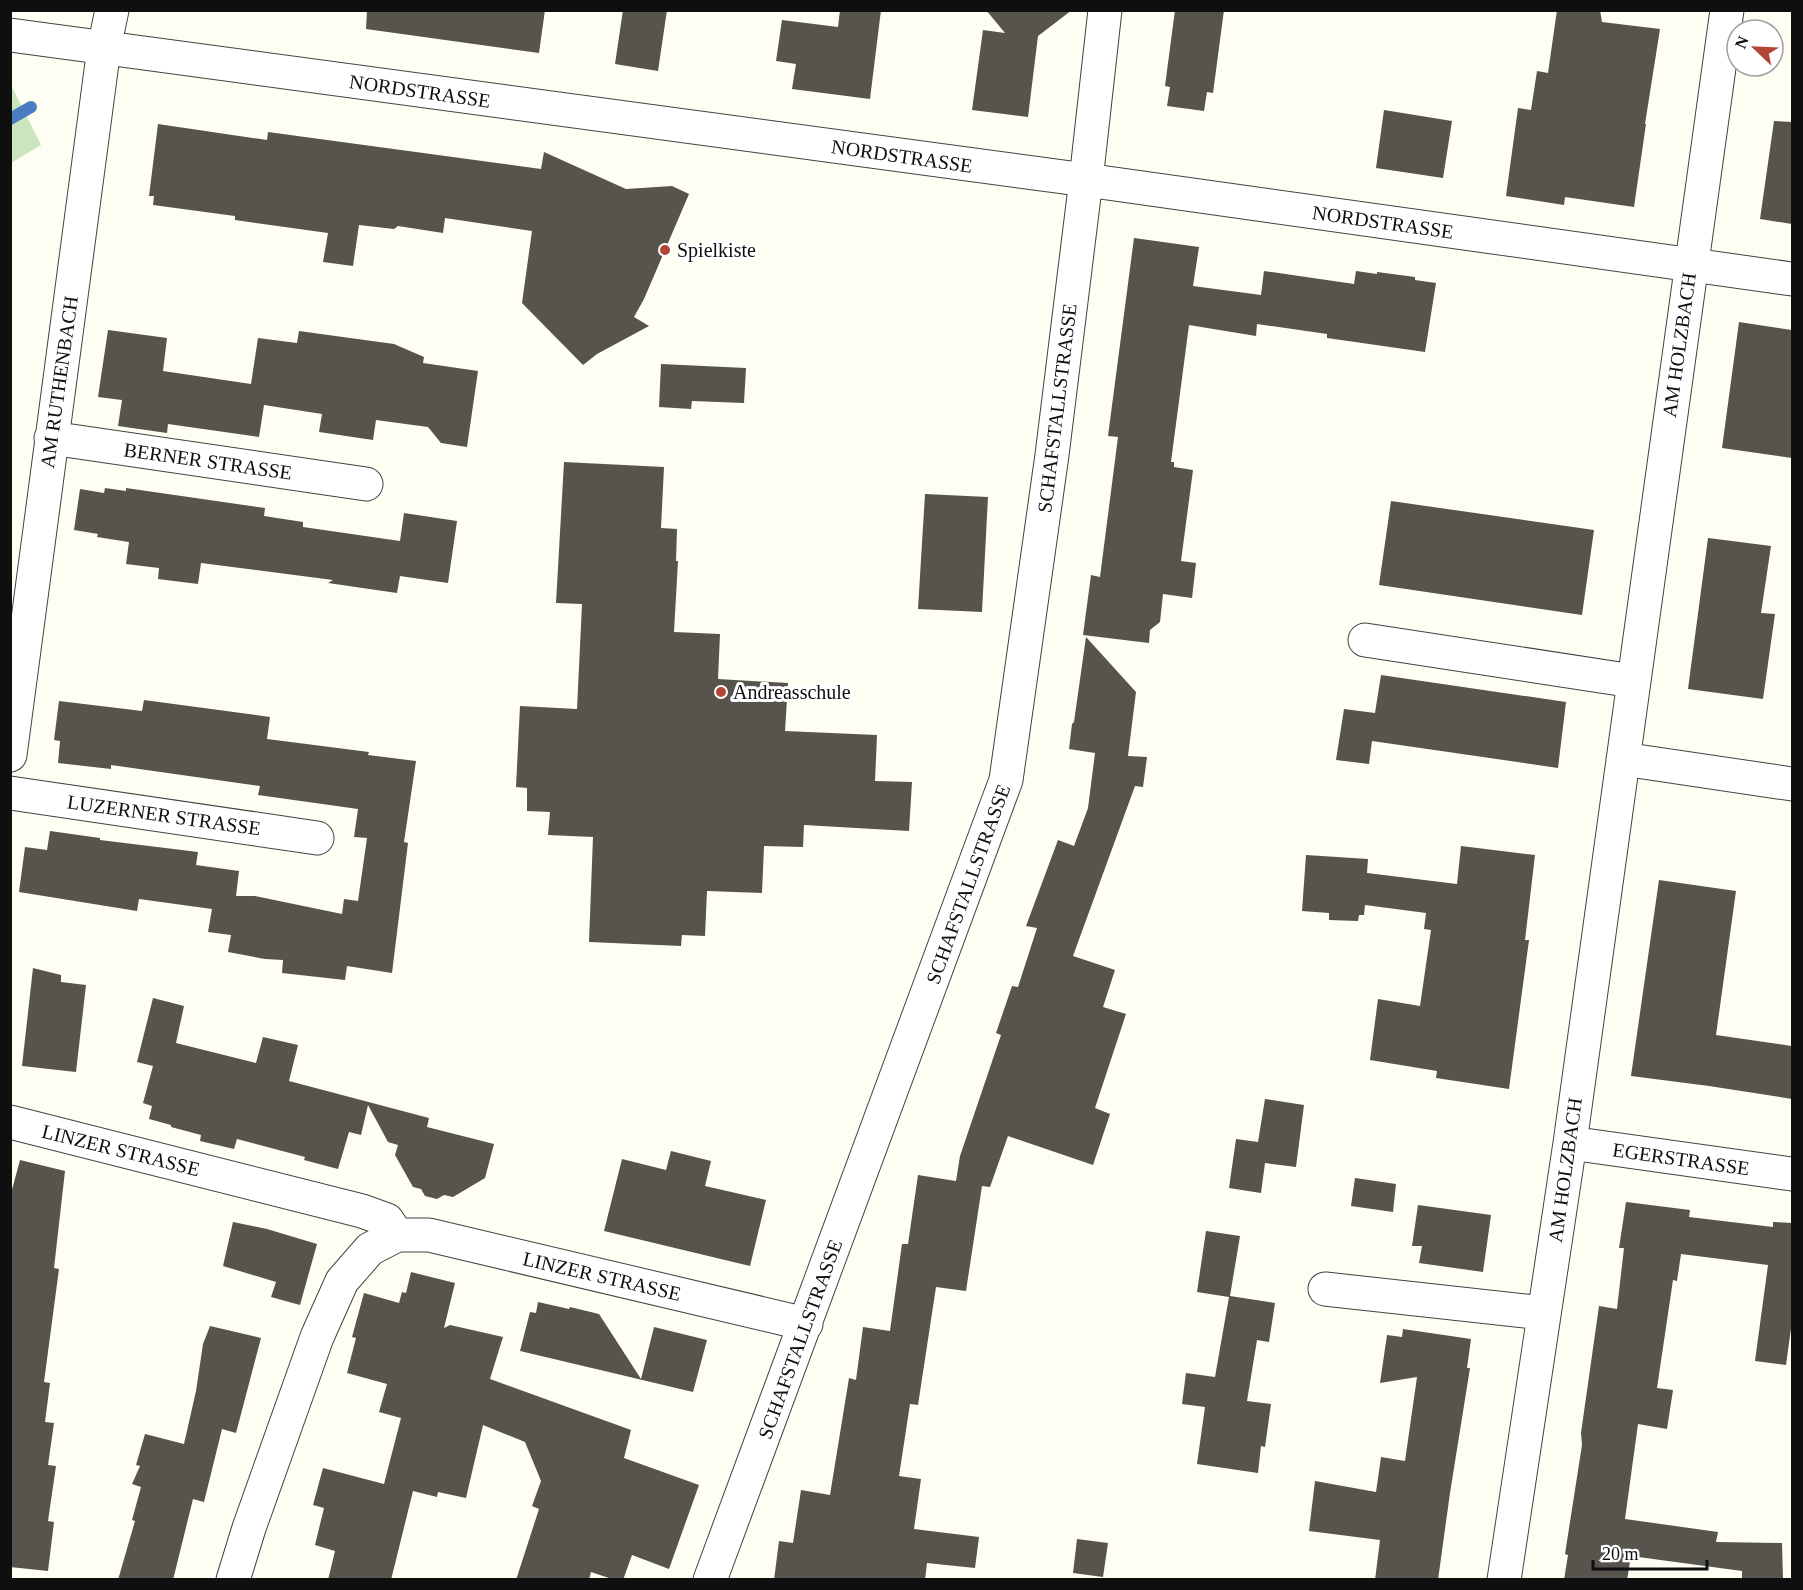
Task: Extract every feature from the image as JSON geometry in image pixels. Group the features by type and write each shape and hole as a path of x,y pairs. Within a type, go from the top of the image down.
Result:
{"street":[{"name":"AM RUTHENBACH","path":"10,755 104,48 112,10"},
{"name":"SCHAFSTALLSTRASSE","path":"710,1580 1006,780 1052,455 1105,10"},
{"name":"AM HOLZBACH","path":"1504,1580 1569,1143 1727,10"},
{"name":"NORDSTRASSE","path":"10,35 1086,180 1792,279"},
{"name":"BERNER STRASSE","path":"51,438 366,484"},
{"path":"1365,640 1633,681"},
{"path":"1623,759 1792,784"},
{"name":"LUZERNER STRASSE","path":"10,793 317,838"},
{"name":"LINZER STRASSE","path":"10,1122 362,1211 387,1220 397,1234 429,1235 806,1324"},
{"name":"EGERSTRASSE","path":"1569,1143 1792,1174"},
{"path":"233,1580 249,1528 317,1337 342,1281 370,1249 397,1234"},
{"path":"1325,1289 1544,1313"}],"green space":[{"path":"10,83 41,145 11,163 10,163"}],"building":[{"path":"367,10 545,10 539,53 366,29"},
{"path":"623,10 667,10 658,71 615,64"},
{"path":"840,10 881,10 870,99 792,89 796,64 776,61 782,20 838,27"},
{"path":"986,10 1072,10 1038,36 1028,117 972,110 983,30 1005,33"},
{"path":"1175,10 1224,10 1213,93 1207,92 1204,111 1167,106 1170,87 1165,86"},
{"path":"1557,10 1600,10 1602,22 1660,29 1634,207 1565,197 1564,205 1506,196 1518,108 1531,110 1537,71 1548,73"},
{"path":"1384,110 1452,121 1443,178 1376,168"},
{"path":"1774,121 1792,122 1792,224 1760,219"},
{"path":"158,124 267,140 268,132 541,169 544,152 626,189 672,186 689,194 634,317 649,326 597,354 583,365 522,303 532,231 445,218 443,233 398,226 394,229 359,225 353,266 323,262 328,233 235,220 235,216 153,205 154,196 149,196"},
{"path":"1134,238 1199,247 1193,286 1261,295 1264,271 1354,284 1356,271 1377,274 1377,272 1415,277 1415,280 1436,283 1425,352 1327,338 1327,334 1257,324 1256,336 1189,325 1171,462 1174,462 1174,467 1193,470 1181,561 1196,563 1192,598 1163,594 1160,622 1150,630 1149,643 1083,635 1091,575 1100,577 1118,437 1108,436"},
{"path":"1739,322 1792,330 1792,458 1722,448"},
{"path":"108,330 167,338 163,371 251,384 258,338 297,343 299,331 394,344 424,357 423,363 478,371 467,447 441,443 428,427 376,420 373,440 319,432 322,414 264,405 259,437 168,424 167,433 118,426 122,400 98,397"},
{"path":"661,364 746,368 744,403 692,401 691,409 659,407"},
{"path":"564,462 664,467 661,528 677,529 676,561 678,561 674,632 720,634 718,679 788,683 785,731 877,735 875,781 912,782 909,831 804,825 803,847 764,846 762,893 707,891 705,936 682,935 681,946 589,942 593,837 548,835 550,812 527,811 527,788 516,787 520,706 577,709 582,604 556,603"},
{"path":"105,488 126,491 126,488 265,508 264,516 303,522 303,527 400,541 404,513 457,521 448,583 400,576 397,593 328,583 333,580 201,563 198,584 158,579 159,568 126,564 129,542 97,537 98,534 74,530 80,489 104,493"},
{"path":"925,494 988,497 982,612 918,609"},
{"path":"1391,501 1594,530 1582,615 1379,585"},
{"path":"1708,538 1771,546 1761,613 1775,614 1763,699 1688,689"},
{"path":"1086,637 1136,692 1128,756 1147,757 1143,787 1135,786 1073,956 1115,970 1103,1007 1126,1014 1095,1108 1110,1114 1093,1165 1008,1136 990,1187 982,1186 966,1291 936,1287 918,1405 910,1404 899,1476 921,1479 914,1529 979,1537 975,1568 927,1563 925,1580 774,1580 779,1541 793,1543 801,1490 830,1495 849,1378 856,1380 863,1327 890,1331 902,1244 908,1244 918,1175 956,1181 960,1156 1001,1035 996,1033 1012,986 1018,987 1037,928 1026,926 1058,840 1074,846 1088,808 1095,753 1069,749"},
{"path":"1381,675 1566,702 1558,768 1372,741 1369,764 1336,760 1344,709 1375,713"},
{"path":"144,700 270,717 267,739 369,752 368,755 416,761 404,842 408,843 392,973 347,966 345,980 282,973 283,960 228,952 231,935 208,932 212,909 139,899 137,911 19,892 25,847 47,850 50,831 100,838 100,840 198,852 196,865 239,871 236,896 255,896 342,914 344,899 358,901 367,838 354,837 358,809 258,795 260,786 111,765 111,769 58,763 60,741 54,740 59,701 142,711"},
{"path":"1461,846 1535,855 1525,940 1529,940 1509,1089 1436,1078 1437,1071 1370,1060 1378,999 1420,1006 1431,930 1424,929 1426,913 1365,905 1364,915 1359,915 1358,921 1329,920 1329,913 1302,911 1306,855 1368,859 1367,873 1457,884"},
{"path":"1659,880 1736,891 1716,1035 1792,1046 1792,1099 1631,1076"},
{"path":"33,968 61,975 61,982 86,985 76,1072 22,1066"},
{"path":"153,998 184,1006 176,1043 256,1063 263,1037 298,1045 289,1081 429,1118 427,1127 494,1144 485,1178 453,1197 444,1195 437,1199 425,1196 421,1189 413,1187 395,1155 398,1145 388,1142 368,1105 361,1135 349,1132 338,1169 304,1160 305,1157 237,1139 234,1149 200,1141 201,1135 149,1119 152,1106 143,1103 153,1066 137,1062"},
{"path":"1265,1099 1304,1105 1296,1167 1265,1163 1261,1193 1229,1188 1236,1139 1258,1142"},
{"path":"671,1151 711,1161 705,1186 766,1200 750,1266 604,1231 622,1159 666,1170"},
{"path":"20,1160 65,1171 54,1268 59,1269 44,1382 50,1383 45,1422 54,1423 48,1465 56,1466 48,1521 54,1522 48,1571 10,1567 10,1197"},
{"path":"1355,1178 1396,1184 1393,1212 1351,1206"},
{"path":"1626,1202 1690,1210 1689,1217 1773,1227 1773,1222 1792,1223 1792,1321 1786,1365 1755,1361 1768,1265 1681,1254 1677,1281 1673,1280 1657,1388 1673,1390 1667,1429 1638,1424 1625,1519 1718,1532 1716,1542 1782,1543 1783,1580 1742,1580 1742,1571 1631,1556 1627,1580 1564,1580 1568,1555 1565,1554 1582,1445 1581,1433 1599,1306 1617,1309 1624,1248 1619,1248"},
{"path":"1418,1205 1491,1215 1483,1272 1419,1263 1422,1246 1412,1246"},
{"path":"233,1222 267,1229 317,1244 300,1305 271,1297 276,1282 223,1266"},
{"path":"1206,1231 1240,1236 1230,1296 1275,1303 1269,1342 1257,1340 1247,1401 1271,1404 1265,1447 1261,1446 1258,1473 1197,1464 1205,1407 1182,1404 1186,1373 1215,1377 1229,1297 1197,1292"},
{"path":"411,1272 455,1283 444,1328 450,1325 503,1337 490,1379 631,1430 624,1458 699,1485 669,1569 632,1555 623,1580 615,1580 591,1572 589,1580 516,1580 539,1509 532,1506 541,1481 525,1442 483,1425 466,1498 438,1492 437,1497 413,1491 391,1580 328,1580 335,1551 315,1545 324,1508 313,1505 323,1468 384,1484 401,1418 379,1412 387,1384 347,1373 356,1338 352,1337 364,1293 399,1303 402,1292 406,1293"},
{"path":"538,1302 599,1314 641,1379 654,1327 707,1340 693,1392 520,1351 530,1312 536,1313"},
{"path":"210,1326 261,1338 236,1433 222,1429 204,1502 193,1499 173,1580 118,1580 135,1521 132,1520 141,1487 132,1484 140,1466 136,1465 145,1434 184,1444 196,1391 203,1344"},
{"path":"1403,1329 1471,1339 1467,1368 1470,1368 1438,1580 1375,1580 1380,1540 1309,1531 1315,1481 1376,1492 1381,1457 1405,1461 1417,1377 1380,1383 1387,1335 1402,1337"},
{"path":"1077,1539 1108,1543 1103,1577 1073,1573"}],"waterway":[{"path":"10,119 31,107"}],"place":[{"name":"Spielkiste","path":"665,250"},
{"name":"Andreasschule","path":"721,692"}]}
